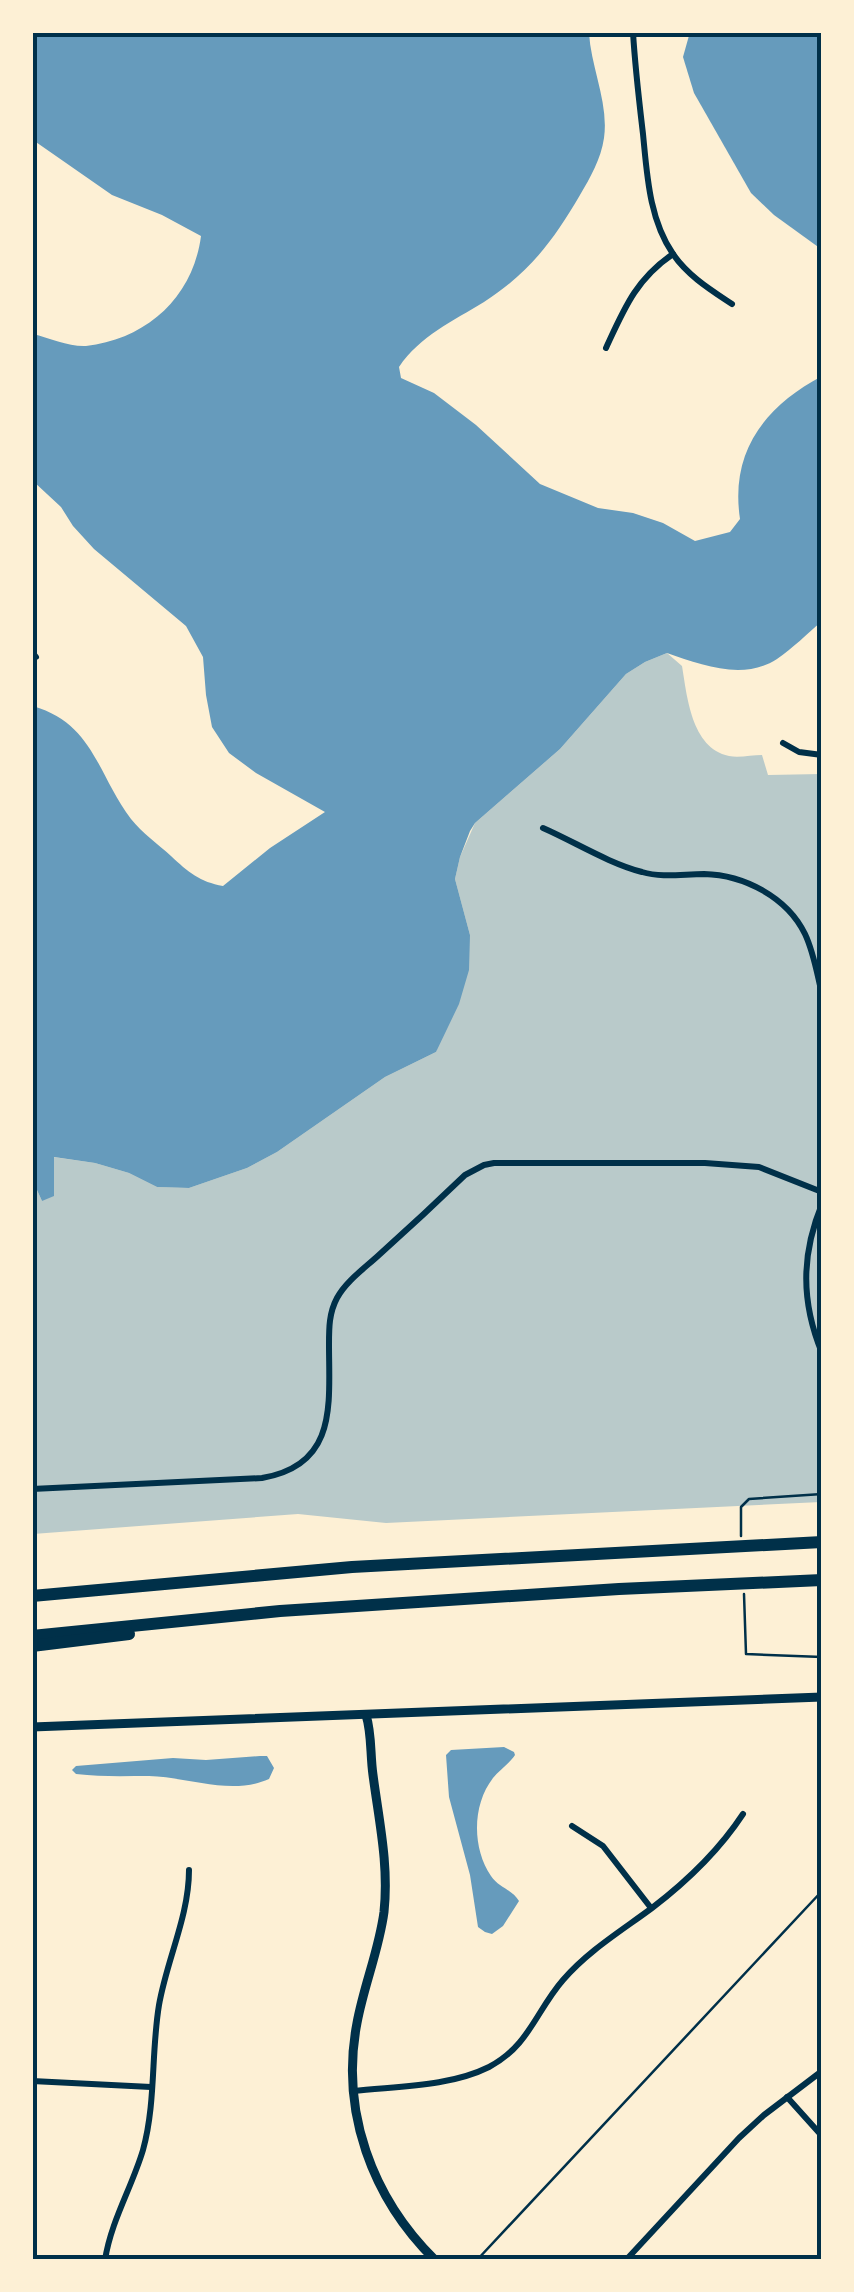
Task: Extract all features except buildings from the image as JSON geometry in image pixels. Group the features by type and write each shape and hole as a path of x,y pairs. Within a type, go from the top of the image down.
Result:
{"highway":[{"path":"32,1596 352,1567 822,1539"},
{"path":"32,1636 280,1611 619,1589 822,1581"},
{"path":"32,1646 280,1611"}],"street":[{"path":"633,32 653,210 672,254 702,284 732,304"},
{"path":"606,348 640,282 672,254"},
{"path":"783,743 799,752 822,755"},
{"path":"543,828 642,872 720,875 762,890 787,910 805,933 822,994"},
{"path":"32,1489 262,1478 284,1473 304,1460 319,1442 328,1420 330,1318 341,1291 465,1175 484,1165 748,1165 822,1192"},
{"path":"822,1204 808,1244 804,1284 813,1332 822,1353"},
{"path":"32,1727 822,1697"},
{"path":"366,1714 386,1882 378,1948 357,2022 353,2091 357,2122 377,2181 391,2208 434,2260"},
{"path":"353,2091 449,2080 472,2074 512,2052 576,1965 674,1890 743,1814"},
{"path":"572,1826 603,1846 651,1908"},
{"path":"106,2260 149,2122 160,2000 186,1902 189,1870"},
{"path":"626,2260 740,2138 822,2072"},
{"path":"32,2082 151,2087"},
{"path":"787,2097 822,2136"}],"path":[{"path":"742,1551 740,1514 749,1498 822,1494"},
{"path":"744,1588 746,1654 822,1656"},
{"path":"477,2260 822,1891"}],"shaded area":[{"path":"667,653 682,666 693,719 706,743 716,751 733,757 762,755 768,775 821,774 821,1502 386,1523 298,1514 33,1534 32,1179 42,1201 53,1157 95,1163 157,1187 189,1188 247,1168 277,1152 385,1077 436,1052 470,935 455,879 475,823 560,749 626,674"}],"water":[{"path":"33,32 589,33 605,125 600,153 588,182 560,227 527,267 500,291 417,346 399,367 401,378 434,393 476,425 540,484 598,508 663,523 695,541 730,532 740,519 740,473 756,434 783,402 822,376 821,622 764,666 722,669 667,653 645,662 626,674 560,749 475,823 455,879 470,935 469,970 459,1004 436,1052 385,1077 277,1152 247,1168 189,1188 157,1187 95,1163 54,1157 54,1196 42,1201 32,1179 33,706 53,714 82,738 135,824 183,867 208,882 223,886 270,848 325,812 229,753 212,727 203,657 186,626 94,549 61,507 33,481 33,334 86,346 108,342 147,324 177,296 196,258 201,236 112,195 33,140"},
{"path":"690,32 821,33 821,249 751,193 694,93 683,57"},
{"path":"504,1747 515,1755 486,1789 478,1813 478,1840 491,1876 519,1901 503,1926 492,1934 478,1927 470,1875 449,1797 446,1755 451,1750"},
{"path":"267,1756 274,1768 269,1779 240,1786 164,1777 85,1775 72,1770 76,1766 173,1758"}]}
